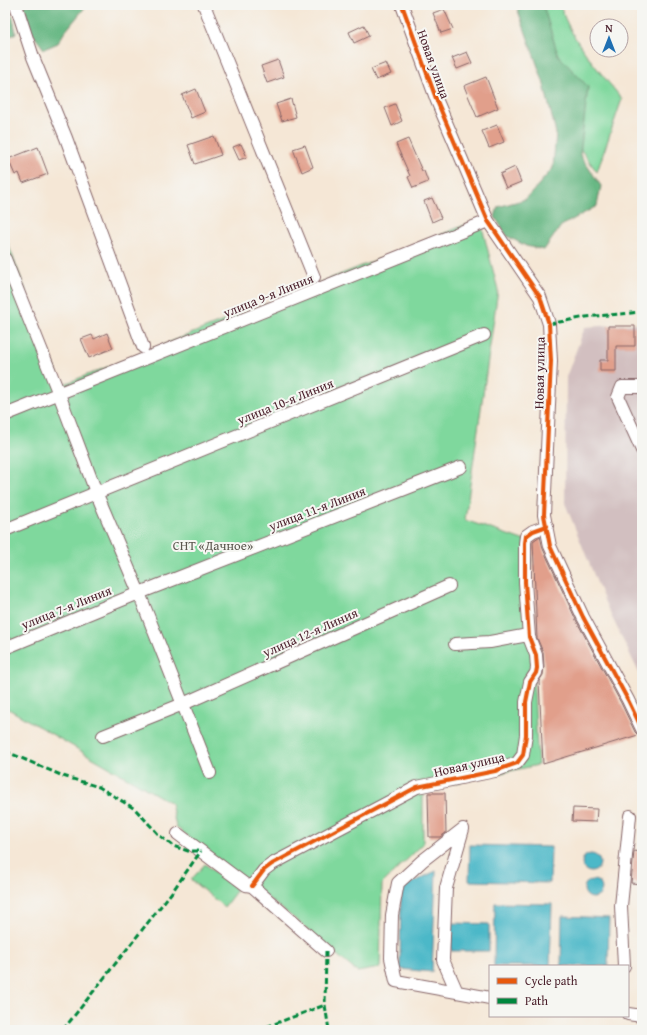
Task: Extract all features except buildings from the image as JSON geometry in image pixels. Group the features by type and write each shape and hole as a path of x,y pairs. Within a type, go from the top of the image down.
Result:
{"street":[{"path":"16,5 34,58 72,153 143,347"},
{"path":"204,5 314,277"},
{"name":"Новая улица","path":"402,5 437,101 488,221 540,297 549,324 551,361 544,515 550,546 583,617 642,728"},
{"name":"улица 9-я Линия","path":"5,415 488,221"},
{"path":"5,260 59,394 96,492 139,593 210,774"},
{"path":"5,291 16,287"},
{"name":"улица 10-я Линия","path":"5,530 484,335"},
{"path":"642,387 622,387 618,397 642,450"},
{"name":"улица 11-я Линия","path":"139,593 461,467"},
{"name":"Новая улица","path":"252,886 264,870 272,864 417,787 495,771 517,762 523,755 525,748 526,702 530,682 538,668 536,655 528,635 525,582 525,543 526,536 533,531 547,526"},
{"name":"улица 12-я Линия","path":"103,736 183,704 449,586"},
{"name":"улица 7-я Линия","path":"5,648 139,593"},
{"path":"455,644 490,642 528,635"},
{"path":"624,965 621,906 630,816"},
{"path":"457,992 443,960 445,904 446,888 463,829 422,861 398,883 392,915 391,958 396,981 489,998"},
{"path":"178,834 246,885 252,886 326,951"},
{"path":"629,1014 642,1016"}],"shaded area":[{"path":"642,323 642,679 606,605 565,503 566,377 585,327"}],"green space":[{"path":"5,5 13,18 16,33 5,39"},
{"path":"24,5 87,5 64,33 58,43 44,49 31,32"},
{"path":"516,5 543,5 558,55 588,87 580,155 601,186 597,206 561,226 544,250 526,246 507,236 495,217 498,207 526,199 553,168 556,133 543,81"},
{"path":"535,5 560,5 578,43 622,99 597,172 581,150 559,75"},
{"name":"СНТ «Дачное»","path":"480,219 498,290 465,520 531,543 530,616 538,765 423,790 423,844 382,884 380,968 357,972 295,919 176,827 171,803 5,707 5,236 62,385"},
{"path":"205,864 237,890 224,907 191,880"}],"water":[{"path":"470,845 551,847 550,883 469,881"},
{"path":"591,854 597,857 600,863 597,869 591,872 585,869 582,863 585,857"},
{"path":"436,871 432,972 400,969 401,888"},
{"path":"593,880 599,883 602,889 599,895 593,898 587,895 584,889 587,883"},
{"path":"495,903 552,904 550,965 494,965"},
{"path":"562,916 609,918 608,965 561,965"},
{"path":"451,923 489,924 489,951 451,951"}],"marked path":[{"path":"549,324 586,317 642,312"},
{"path":"5,751 63,776 99,787 135,809 160,836 173,846 188,851 201,851"},
{"path":"63,1030 172,892 201,851"},
{"path":"326,951 325,1005 329,1030"},
{"path":"258,1030 325,1005"}],"cycle path":[{"path":"402,5 437,101 488,221 540,297 549,324 551,361 544,515 550,546 583,617 642,729"},
{"path":"252,886 264,870 272,864 417,787 495,771 517,763 523,755 526,735 526,702 530,682 536,673 537,668 536,655 529,637 525,582 525,543 526,536 533,531 547,526"}]}
